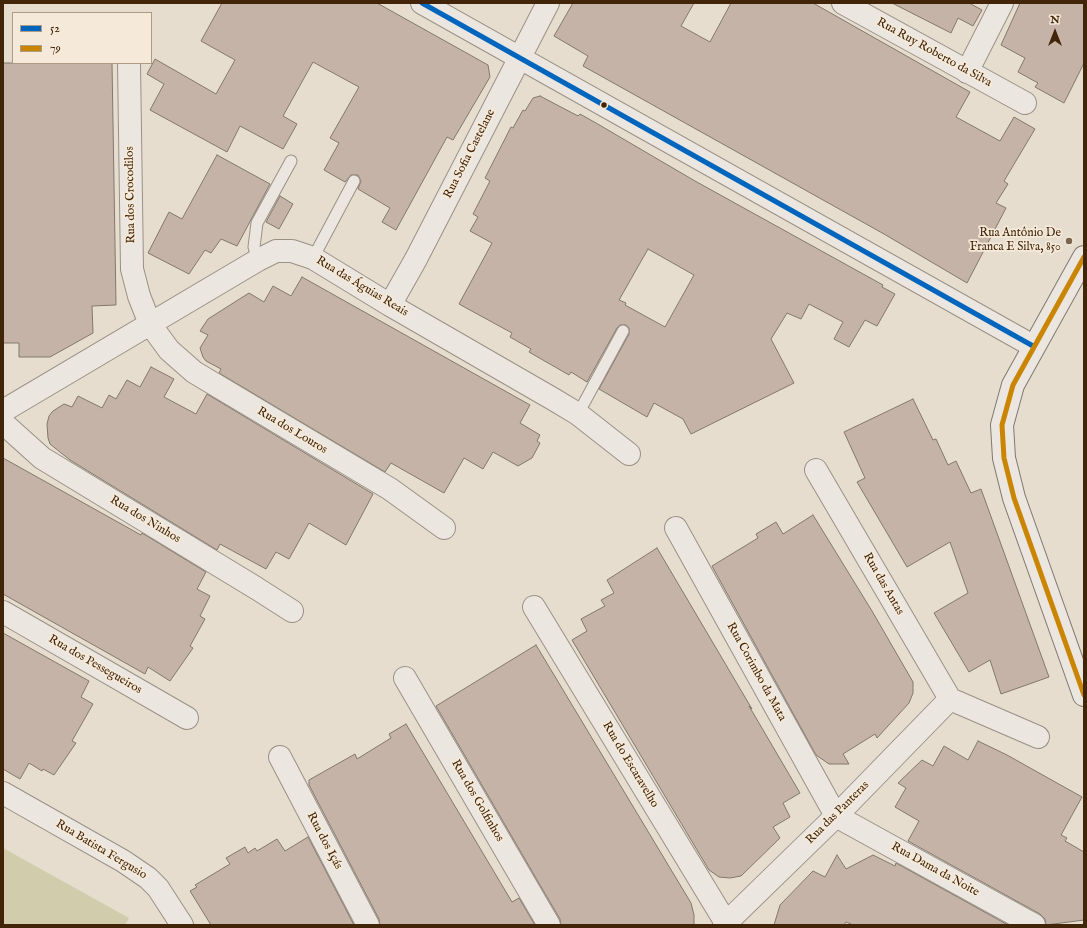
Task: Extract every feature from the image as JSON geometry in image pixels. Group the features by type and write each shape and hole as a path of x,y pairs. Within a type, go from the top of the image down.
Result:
{"street":[{"path":"422,3 1034,346"},
{"name":"Rua Sofia Castelane","path":"390,305 420,252 548,3"},
{"name":"Rua Ruy Roberto da Silva","path":"843,3 1025,103"},
{"path":"967,72 1002,3"},
{"name":"Rua dos Crocodilos","path":"129,64 132,269 139,296 150,324"},
{"name":"Rua das Águias Reais","path":"3,411 258,260 276,251 292,251 313,258 390,305 578,414 629,454"},
{"path":"1084,257 1012,385 1002,425 1004,458 1014,498 1084,696"},
{"name":"Rua dos Louros","path":"150,324 169,350 194,372 390,489 444,528"},
{"name":"Rua dos Ninhos","path":"3,423 42,458 292,611"},
{"name":"Rua das Antas","path":"816,470 950,699"},
{"name":"Rua Corimbo da Mata","path":"676,528 836,816"},
{"name":"Rua do Escaravelho","path":"534,607 726,924"},
{"name":"Rua dos Pessegueiros","path":"3,612 187,718"},
{"name":"Rua dos Golfinhos","path":"405,678 549,925"},
{"path":"950,699 1038,737"},
{"name":"Rua das Panteras","path":"726,924 836,816 950,699"},
{"name":"Rua dos Içás","path":"280,757 368,925"},
{"name":"Rua Batista Fergusio","path":"3,793 123,861 148,878 158,888 182,925"},
{"name":"Rua Dama da Noite","path":"836,816 1034,925"}],"lane":[{"path":"258,260 254,247 257,223 291,161"},
{"path":"313,258 354,181"},
{"path":"578,414 623,331"}],"shaded area":[{"path":"3,848 129,918 125,925 3,925"}],"building":[{"path":"222,3 377,3 488,65 490,77 453,140 447,137 396,230 382,222 390,208 358,189 361,181 358,175 351,175 345,182 324,170 339,143 330,138 359,87 313,62 283,116 297,124 283,149 240,126 227,152 150,110 164,84 147,74 155,59 216,94 235,60 201,41"},
{"path":"573,3 694,3 681,26 710,42 731,3 813,3 970,92 956,117 1000,141 1014,117 1035,129 1004,181 1008,184 996,203 1006,208 967,283 884,234 583,66 588,56 554,36"},
{"path":"892,3 969,3 982,10 973,26 958,18 951,33"},
{"path":"1020,3 1084,3 1084,63 1064,103 1035,87 1038,83 1018,72 1025,58 1001,45"},
{"path":"3,63 112,64 116,305 92,306 93,333 50,357 19,357 19,343 3,343"},
{"path":"540,96 578,116 580,114 695,181 883,285 882,287 895,294 877,326 865,320 849,347 834,339 843,322 809,304 801,319 787,313 771,339 794,383 691,434 683,419 654,403 647,417 599,389 629,334 629,328 626,325 620,325 617,328 587,382 571,372 569,375 529,352 531,349 510,337 512,333 459,304 492,243 470,231 478,217 473,214 490,181 485,178 511,127 513,128 523,110 525,111 533,98","holes":["648,249 694,275 665,327 625,305 626,303 619,300"]},
{"path":"217,155 270,184 237,246 221,239 211,253 205,250 189,274 148,253 169,212 182,219"},
{"path":"280,196 293,204 279,229 266,222"},
{"path":"302,277 530,405 520,423 540,435 537,441 540,443 532,458 518,466 493,452 483,469 464,458 444,493 391,463 385,472 219,373 221,369 206,361 200,348 208,335 200,331 208,319 249,293 264,302 273,286 291,296"},
{"path":"151,367 174,379 164,397 196,414 207,394 373,494 346,545 309,523 289,559 276,552 266,569 220,544 217,550 70,460 50,444 47,424 49,416 53,411 64,404 72,407 78,396 102,408 109,395 116,399 127,380 140,387"},
{"path":"913,399 933,440 936,439 948,465 956,461 971,493 981,489 1049,677 1001,694 990,660 969,672 934,613 968,593 950,542 907,567 857,482 865,478 844,432"},
{"path":"3,458 141,535 142,533 206,572 197,589 210,596 200,616 205,619 190,646 193,648 170,681 148,667 145,674 3,594"},
{"path":"813,515 872,611 913,682 913,693 909,703 877,738 875,734 843,754 849,764 829,764 816,755 712,566 758,538 756,534 776,522 783,534"},
{"path":"657,548 800,793 783,803 790,817 773,827 780,838 741,876 730,878 719,877 709,870 572,640 587,631 581,619 605,606 601,600 614,593 607,580"},
{"path":"3,633 89,681 81,697 93,704 72,741 76,743 54,775 43,769 42,771 29,763 20,779 3,769"},
{"path":"536,645 691,903 694,915 694,925 561,925 560,919 436,706"},
{"path":"406,724 512,902 519,898 535,925 380,925 379,919 309,785 309,780 355,754 357,759 391,738 389,734"},
{"path":"978,741 1007,755 1082,797 1061,835 1067,838 1065,841 1084,852 1084,920 1046,925 1045,919 1040,914 908,841 919,821 895,807 906,788 898,783 922,760 933,766 944,746 968,760"},
{"path":"308,837 354,925 211,925 190,891 197,887 195,885 230,864 226,858 245,847 248,853 255,848 257,851 277,839 285,851"},
{"path":"837,855 846,869 873,855 895,866 896,863 1008,925 853,925 846,922 844,925 774,925 780,905 813,871 825,877"}],"transit line":[{"name":"52","path":"422,3 1033,346"},
{"name":"79","path":"1084,257 1013,385 1002,425 1004,458 1014,498 1084,695"}],"place":[{"name":"Rua Antônio De Franca E Silva, 850","path":"1069,241"}]}
